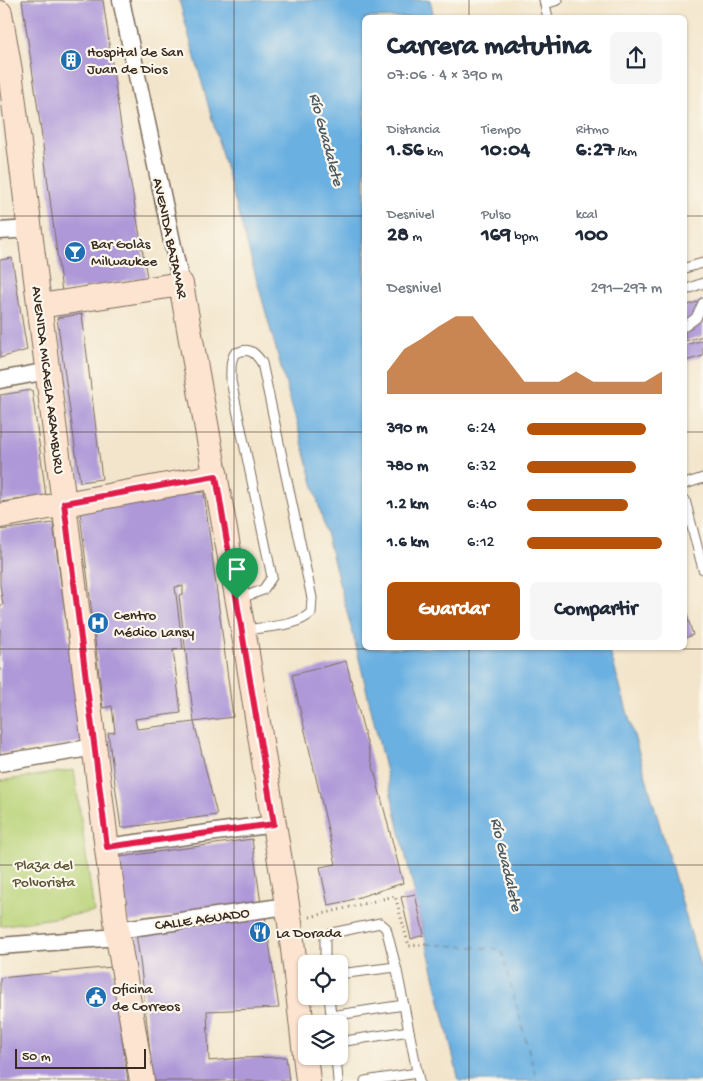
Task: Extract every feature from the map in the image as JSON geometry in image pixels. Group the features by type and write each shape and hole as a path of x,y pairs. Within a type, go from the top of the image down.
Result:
{"street":[{"name":"AVENIDA BAJAMAR","path":"122,0 180,284 243,632 287,906 308,1081"},
{"name":"AVENIDA MICAELA ARAMBURU","path":"0,13 5,71 30,229 95,747"},
{"path":"0,231 30,229"},
{"path":"40,306 180,284"},
{"path":"0,380 48,372"},
{"path":"0,516 216,476"},
{"path":"0,764 95,747 117,934 142,1081"},
{"path":"107,847 274,824"},
{"name":"CALLE AGUADO","path":"0,946 117,934 287,906"}],"lane":[{"path":"547,15 544,2 558,0"},
{"path":"687,268 703,264"},
{"path":"687,289 703,283"},
{"path":"687,325 696,318 703,303"},
{"path":"237,599 264,590 272,577 231,381 232,358 235,353 250,350 257,355 262,363 312,598 311,613 302,620 243,632"},
{"path":"687,483 703,478"},
{"path":"687,508 703,569"},
{"path":"325,955 325,936 380,923 386,928 396,967 418,1077 365,1081"},
{"path":"348,973 396,967"},
{"path":"348,1017 404,1005"},
{"path":"348,1041 409,1031"},
{"path":"337,1065 338,1081"}],"green space":[{"name":"Plaza del Polvorista","path":"74,770 94,912 0,926 0,781"}],"water":[{"name":"Río Guadalete","path":"179,0 430,0 434,15 362,15 362,650 610,650 703,976 703,1081 459,1081 357,650 306,457"}],"building":[{"path":"22,0 103,0 120,120 147,277 62,292"},
{"path":"12,258 27,350 0,358 0,260"},
{"path":"703,300 703,336 687,340 687,305"},
{"path":"82,314 102,479 80,482 57,318"},
{"path":"703,340 703,356 687,360 687,344"},
{"path":"32,390 46,496 0,502 0,395"},
{"path":"204,492 233,717 194,722 217,815 121,828 108,733 115,732 112,706 103,708 79,504","holes":["183,586 183,594 179,595 194,722 137,729 135,719 181,713 173,650 183,649 175,587"]},
{"path":"53,523 82,742 0,754 0,605 3,605 0,585 0,530"},
{"path":"687,616 693,635 687,637"},
{"path":"346,661 403,883 344,902 328,905 320,867 336,864 292,675"},
{"path":"252,839 261,904 128,922 119,857"},
{"path":"415,894 424,935 411,939 401,897"},
{"path":"265,916 279,1008 207,1011 209,1061 286,1057 289,1081 153,1081 136,933"},
{"path":"112,967 128,1081 0,1081 0,978"}],"ferry route":[{"path":"427,944 501,949 537,1081"}],"place":[{"name":"Hospital de San Juan de Dios","path":"71,60"},
{"name":"Bar Golàs Milwaukee","path":"75,252"},
{"name":"Centro Médico Lansy","path":"98,623"},
{"name":"La Dorada","path":"260,932"},
{"name":"Oficina de Correos","path":"96,997"}],"route":[{"path":"216,476 237,599 274,824 107,847 64,503 216,476"}]}
